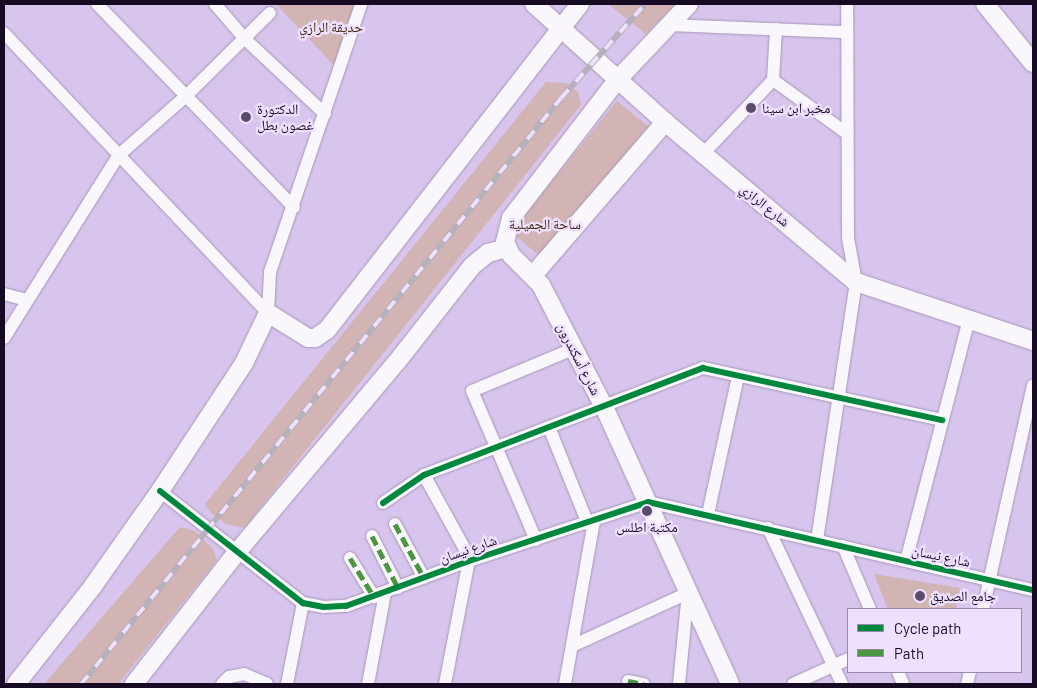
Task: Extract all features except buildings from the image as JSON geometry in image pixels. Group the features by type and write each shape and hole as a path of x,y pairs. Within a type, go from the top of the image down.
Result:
{"main road":[{"name":"شارع الرازي","path":"534,4 665,122 856,282 1033,341"},
{"path":"16,684 93,586 160,491 244,363 268,313 308,338 315,338 327,330 580,4"},
{"path":"665,122 534,274 517,261 507,248 505,236 510,218 618,79 688,4"},
{"path":"985,4 1033,63"},
{"path":"134,684 238,550 396,363 472,266 488,253 507,248"},
{"name":"شارع أسكندرون","path":"534,274 604,407 730,684"}],"street":[{"path":"97,4 294,207"},
{"path":"215,4 244,38 325,114"},
{"path":"268,313 270,272 294,207 362,4"},
{"path":"648,502 817,540 856,282 848,238 848,4"},
{"path":"4,338 26,300 119,155 186,96 270,13"},
{"path":"669,25 847,32"},
{"path":"703,154 773,80 776,29"},
{"path":"4,34 268,313"},
{"path":"773,80 848,134"},
{"path":"4,294 26,300"},
{"path":"906,561 968,319"},
{"path":"536,540 498,444 472,391 574,349"},
{"path":"383,503 424,475 498,444 604,407 703,368 942,420"},
{"path":"708,514 738,376"},
{"path":"983,608 1033,386"},
{"path":"549,427 591,523 565,684"},
{"path":"424,475 470,561 445,684"},
{"path":"160,491 238,550 303,603 287,684"},
{"name":"شارع نيسان","path":"303,603 324,607 346,606 470,561 591,523 648,502"},
{"path":"395,524 424,578"},
{"path":"768,528 842,684"},
{"path":"372,536 398,588"},
{"name":"شارع نيسان","path":"817,540 1033,590"},
{"path":"843,546 870,608"},
{"path":"350,558 379,595 368,684"},
{"path":"572,646 688,593"},
{"path":"679,684 688,593"},
{"path":"793,684 847,660"},
{"path":"222,684 229,677 244,674 267,684"},
{"path":"628,681 644,684"}],"green space":[{"name":"حديقة الرازي","path":"276,4 361,4 342,74"},
{"path":"608,4 675,4 646,34"},
{"path":"546,82 566,83 578,92 581,105 244,528 226,524 210,512 205,504"},
{"name":"ساحة الجميلية","path":"617,101 648,126 542,258 511,232"},
{"path":"180,527 195,531 213,549 217,560 118,684 44,684"},
{"path":"874,574 960,588 956,608 888,608"}],"railway":[{"path":"81,684 561,98 645,4"}],"marked path":[{"path":"395,524 424,578"},
{"path":"372,536 398,588"},
{"path":"350,558 374,597"},
{"path":"628,681 644,684"}],"cycle path":[{"path":"383,503 424,475 703,368 942,420"},
{"path":"160,491 303,603 324,607 346,606 469,561 648,502 1033,590"}],"place":[{"name":"مخبر ابن سينا","path":"751,108"},
{"name":"الدكتورة غصون بطل","path":"246,117"},
{"name":"مكتبة اطلس","path":"647,511"},
{"name":"جامع الصديق","path":"920,596"}]}
